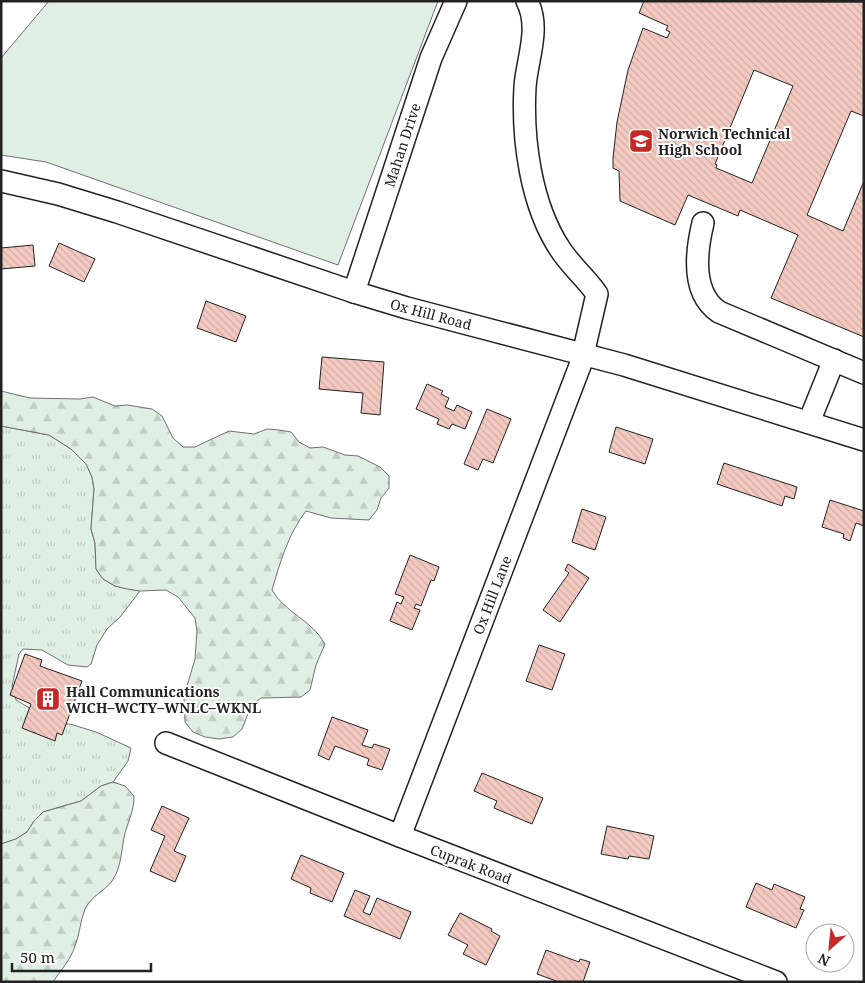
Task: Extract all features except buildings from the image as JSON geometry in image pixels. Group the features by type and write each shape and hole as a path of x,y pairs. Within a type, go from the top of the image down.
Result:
{"street":[{"name":"Mahan Drive","path":"354,292 431,58 456,1"},
{"name":"Ox Hill Lane","path":"400,836 584,354 597,294 556,243 538,196 529,161 524,108 526,75 534,23 527,1"},
{"name":"Ox Hill Road","path":"1,181 58,194 100,207 354,292 584,354 864,440"},
{"path":"703,223 699,246 699,269 701,288 710,304 720,312 864,373"},
{"path":"809,422 834,360"},
{"name":"Cuprak Road","path":"166,743 776,982"}],"green space":[{"path":"49,1 438,1 338,265 46,162 1,155 1,58"},
{"path":"1,391 30,398 80,399 93,397 115,406 127,405 152,409 162,416 173,438 183,447 195,447 229,431 254,434 267,429 279,430 291,432 299,442 310,448 323,447 345,455 358,456 380,467 389,476 389,488 369,520 331,518 306,511 289,539 278,570 272,590 277,598 313,629 325,644 316,665 310,690 301,697 261,698 251,706 242,729 233,737 219,739 205,737 193,732 185,722 184,696 195,659 197,631 195,618 178,597 166,590 140,591 127,589 115,586 103,579 96,569 95,543 91,529 94,489 92,477 86,464 71,449 49,435 1,426"},
{"path":"1,426 49,435 71,449 86,464 92,477 94,489 91,529 95,543 96,569 103,579 115,586 140,591 120,617 107,629 97,645 91,664 87,667 68,665 42,650 23,649 19,654 12,686 16,700 33,710 50,725 70,724 96,732 131,748 128,761 113,782 101,786 81,801 43,812 27,832 16,839 1,844"},
{"path":"113,782 125,786 134,796 132,811 115,876 106,888 91,900 85,909 77,941 71,955 53,982 1,982 1,844 16,839 27,832 43,812 81,801 101,786"}],"place":[{"name":"Norwich Technical High School","path":"641,141"},
{"name":"Hall Communications WICH–WCTY–WNLC–WKNL","path":"48,699"}]}
